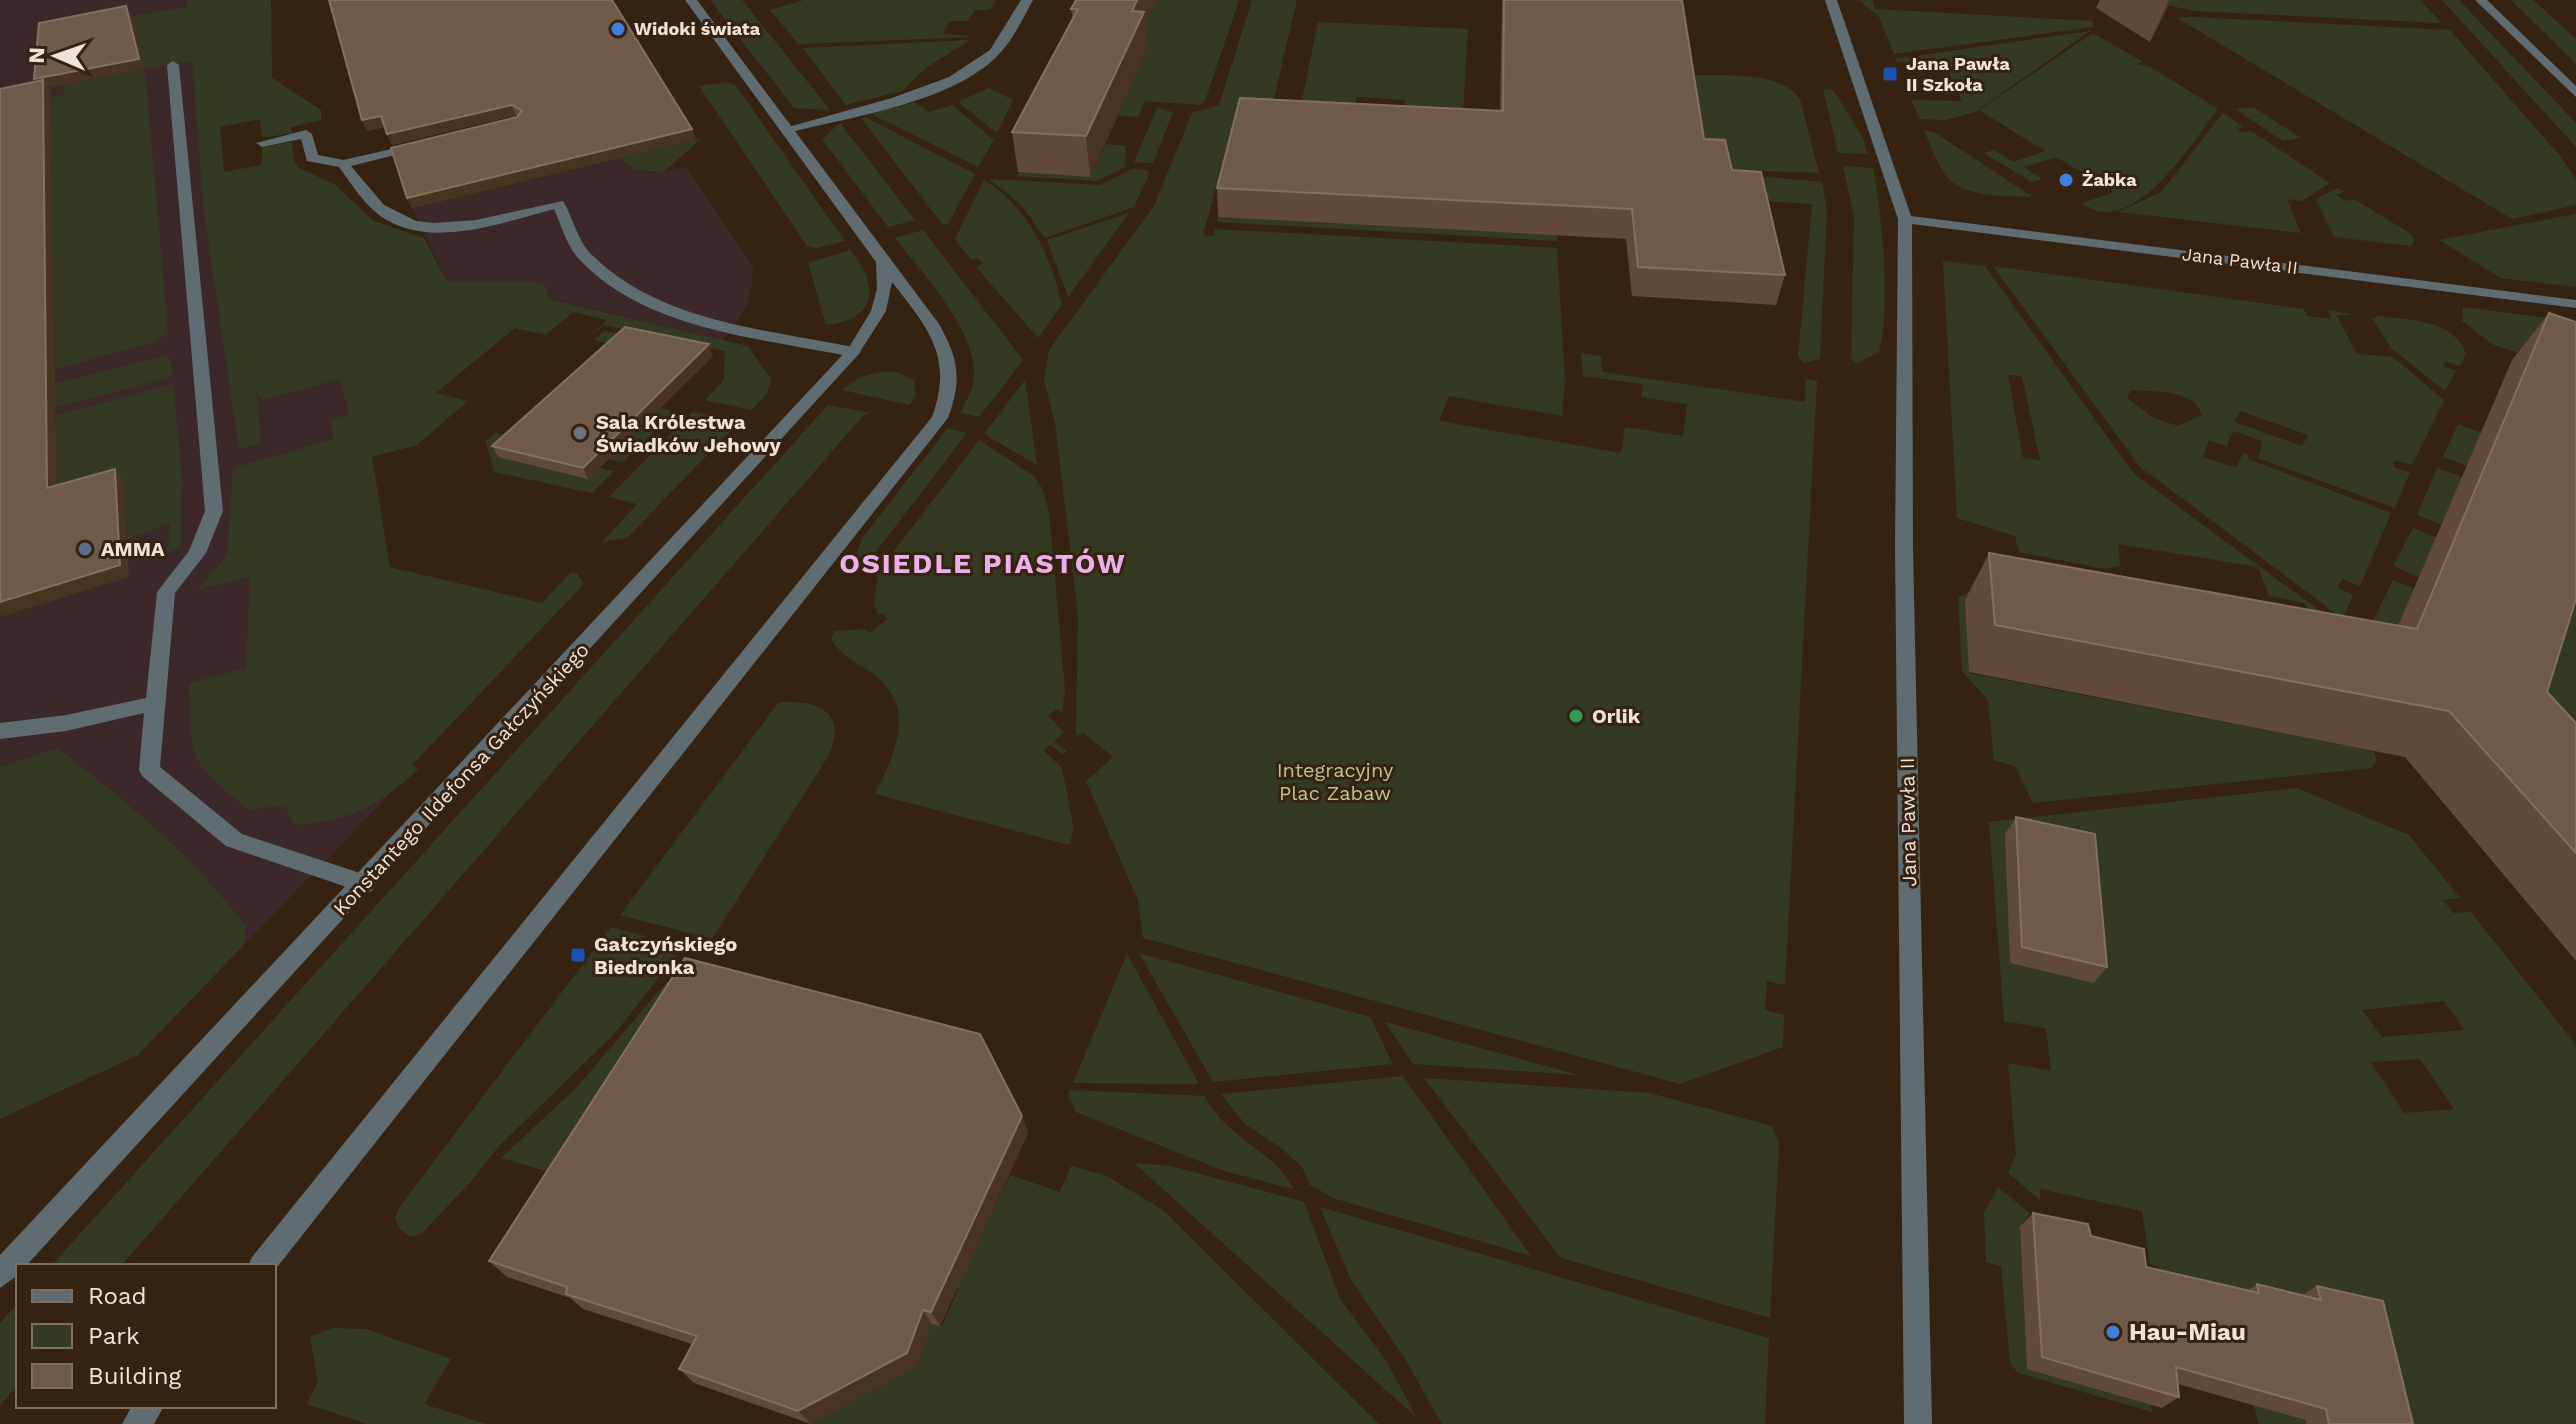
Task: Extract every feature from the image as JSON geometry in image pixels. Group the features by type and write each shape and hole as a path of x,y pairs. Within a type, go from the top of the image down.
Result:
{"street":[{"path":"263,1264 940,418 950,398 953,376 949,354 882,264 869,240 691,0"},
{"path":"787,129 908,98 974,68 993,55 1027,0"},
{"name":"Jana Pawła II","path":"1831,0 1905,219 1904,534 1918,1424"},
{"path":"2481,0 2575,91"},
{"path":"173,65 214,511 197,553 166,592 149,770 234,840 364,884"},
{"path":"262,143 306,134 312,158 343,164 430,143"},
{"path":"343,164 377,205 392,218 408,222 466,226 558,204 583,255 632,295 699,320 853,352"},
{"name":"Jana Pawła II","path":"1905,219 2576,304"},
{"name":"Konstantego Ildefonsa Gałczyńskiego","path":"0,1275 853,352 873,325 885,295 882,264"},
{"path":"0,731 66,723 157,703"},
{"path":"136,1424 148,1408"}],"shaded area":[{"path":"0,0 187,0 203,205 225,340 363,363 383,424 277,456 413,764 385,799 138,1055 0,1119"},
{"path":"618,158 626,166 651,173 686,167 753,266 746,306 734,328 722,340 548,298 530,281 447,282 412,208"}],"green space":[{"path":"187,0 271,0 272,78 321,110 321,120 291,127 292,133 262,138 260,119 220,127 224,172 262,165 262,147 292,142 294,161 299,168 334,184 374,221 424,238 447,282 530,281 545,286 549,299 748,346 771,379 767,394 751,410 705,400 724,380 725,351 604,325 586,339 607,320 573,312 546,335 515,328 436,393 468,401 417,445 372,457 390,567 542,603 571,572 577,573 584,584 413,764 418,770 375,803 332,820 294,825 285,805 249,810 213,780 196,757 193,745 189,683 246,668 250,577 197,590 227,556 233,468 334,439 330,420 349,414 340,379 262,400 256,391 261,443 239,449 203,205 192,61 145,69 132,16 187,7"},
{"path":"710,0 742,0 830,110 794,108"},
{"path":"804,0 996,0 990,10 975,10 968,21 950,21 942,33 974,37 798,44 770,10"},
{"path":"1157,0 1239,0 1205,101 1200,105 1145,101 1138,117 1118,116 1147,51 1135,49"},
{"name":"Integracyjny Plac Zabaw","path":"1252,0 1297,0 1273,102 1239,101 1203,235 1213,236 1215,229 1557,248 1565,381 1562,416 1449,396 1439,421 1621,453 1625,427 1683,436 1687,404 1641,397 1643,384 1583,376 1581,353 1601,356 1602,372 1805,402 1806,379 1817,381 1785,985 1767,981 1765,1010 1784,1015 1783,1047 1680,1084 1143,938 1138,900 1086,781 1113,757 1084,733 1076,736 1078,614 1055,423 1044,380 1049,350 1154,206 1192,113 1219,105"},
{"path":"1859,0 1872,0 1875,9 2093,21 2093,27 1894,54 1879,17"},
{"path":"2171,0 2420,0 2442,23 2193,11 2168,5"},
{"path":"2442,0 2459,0 2576,123 2576,147"},
{"path":"2511,0 2533,0 2576,39 2576,64"},
{"path":"2177,18 2450,30 2560,156 2576,179 2576,205 2512,219"},
{"path":"1318,22 1468,29 1463,113 1404,110 1405,100 1357,97 1355,107 1301,105"},
{"path":"2090,31 1975,112 1946,120 1920,119 1911,100 1962,101 1944,62 1896,62 1895,59"},
{"path":"2093,33 2143,62 2137,64 2149,66 2218,109 2159,183 2140,199 2121,209 2101,211 2082,203 2115,192 2056,157 2024,167 2042,179 2032,182 1984,153 1994,150 2013,162 2045,151 1979,110"},
{"path":"970,40 926,68 902,91 846,105 803,48"},
{"path":"145,69 168,333 153,343 55,369 50,97 64,95 65,85"},
{"path":"1684,75 1762,78 1790,89 1800,99 1819,173 1698,168"},
{"path":"727,82 736,86 845,241 817,248 807,246 699,86"},
{"path":"989,88 1013,100 997,133 958,102"},
{"path":"1823,90 1834,91 1863,138 1867,154 1838,153"},
{"path":"914,102 929,112 952,105 994,140 978,167 871,114"},
{"path":"2253,107 2301,138 2283,141 2235,109"},
{"path":"1157,108 1173,112 1153,163 1134,162"},
{"path":"2223,113 2244,127 2237,129 2241,132 2251,131 2330,183 2302,201 2287,199 2301,233 2118,212 2161,192"},
{"path":"865,117 975,174 948,224 943,225 861,118"},
{"path":"840,123 915,220 888,227 822,139"},
{"path":"1924,131 1934,132 2033,197 1975,192 1955,184 1940,167"},
{"path":"702,138 662,173 633,169 618,158"},
{"path":"1106,144 1126,146 1125,167 1097,181 1017,176 1019,172 1090,177"},
{"path":"1843,166 1873,168 1884,260 1883,333 1879,352 1856,364 1851,359 1854,217"},
{"path":"1133,169 1146,170 1149,174 1134,207 1045,238 1021,205 989,179 1100,185"},
{"path":"1754,176 1822,182 1827,209 1820,359 1803,363 1798,356 1812,204 1760,201"},
{"path":"984,180 1000,191 1025,219 1051,268 1062,304 1038,338 976,267 983,264 978,258 971,260 955,239"},
{"path":"2337,188 2344,192 2336,195 2346,201 2354,199 2411,234 2414,240 2411,246 2334,237 2316,199"},
{"path":"1129,213 1068,297 1047,240"},
{"path":"2576,214 2576,287 2501,278 2439,240"},
{"path":"1218,217 1557,235 1557,241 1217,222"},
{"path":"923,230 1023,360 979,417 960,413 972,388 974,366 960,326 895,238"},
{"path":"850,250 866,276 868,299 855,316 826,325 808,263"},
{"path":"1943,261 1985,266 2134,474 2335,622 2310,618 2305,603 2269,596 2258,567 2118,544 2120,566 2106,569 2019,552 2015,536 1957,518","holes":["2008,375 2022,376 2040,460 2023,458"]},
{"path":"1993,266 2304,309 2307,316 2331,319 2328,310 2355,315 2336,315 2357,354 2393,357 2444,400 2412,465 2395,460 2393,467 2410,472 2395,508 2258,458 2263,441 2233,431 2227,446 2209,440 2203,457 2236,468 2243,453 2249,455 2248,459 2391,513 2360,586 2343,579 2337,587 2353,595 2343,619 2140,467","holes":["2131,390 2182,396 2198,406 2202,415 2178,426 2154,418 2127,398","2240,411 2308,435 2308,436 2302,446 2234,422"]},
{"path":"2463,307 2564,320 2576,371 2494,345 2462,321"},
{"path":"2380,316 2430,324 2460,342 2466,353 2460,366 2445,361 2443,366 2456,371 2445,391 2391,348 2372,318"},
{"path":"604,331 626,336 599,468 614,471 592,493 494,472 486,441 495,433 514,437 615,345 594,340"},
{"path":"164,356 170,358 172,377 55,407 55,384"},
{"path":"896,372 914,380 916,396 909,405 842,390 860,377"},
{"path":"1025,380 1037,465 984,434"},
{"path":"173,384 182,478 181,545 168,553 170,523 127,539 124,480 57,499 56,415"},
{"path":"828,405 871,413 863,416 123,1264 53,1264"},
{"path":"660,408 674,412 623,462 609,459"},
{"path":"693,412 739,422 627,538 602,542 637,504 609,497"},
{"path":"2458,424 2482,433 2467,466 2443,457"},
{"path":"948,428 967,433 865,566 856,554 863,537"},
{"path":"979,440 1034,476 1042,488 1049,512 1065,690 1062,713 1056,709 1048,716 1064,732 1054,742 1067,751 1063,754 1050,745 1044,751 1062,768 1074,829 1069,845 875,794 896,744 899,728 894,698 884,684 843,653 831,639 834,631 865,629 870,633 888,619 882,613 878,615 874,605 878,572"},
{"path":"2437,468 2463,477 2442,525 2417,515"},
{"path":"2576,510 2576,750 2506,720"},
{"path":"2413,528 2437,538 2420,578 2393,566"},
{"path":"2393,580 2416,589 2396,634 2372,623"},
{"path":"1983,584 1969,673 2374,751 2377,762 2371,768 2033,803 2015,766 1994,760 1988,700 1962,671 1958,598"},
{"path":"779,702 807,704 827,713 833,720 835,730 833,743 827,758 712,939 620,915"},
{"path":"57,748 134,810 203,876 246,927 244,944 138,1055 0,1119 0,767"},
{"path":"2297,788 2409,835 2460,898 2443,900 2453,913 2471,912 2576,1045 2576,1424 2388,1424 2304,1409 2306,1424 2258,1424 2252,1396 2160,1277 2159,1267 2150,1264 2142,1211 2040,1189 2040,1200 2008,1173 2016,1155 2008,1063 2051,1071 2046,1028 2004,1021 1989,822","holes":["2444,1001 2464,1030 2382,1037 2362,1010","2420,1059 2454,1109 2404,1113 2371,1062"]},
{"path":"611,927 645,936 653,947 676,956 614,1034 497,1148 475,1177 421,1234 410,1237 400,1229 395,1218 399,1208"},
{"path":"1139,953 1370,1017 1393,1064 1213,1082"},
{"path":"1127,954 1199,1084 1073,1083"},
{"path":"697,978 570,1178 501,1158 576,1088 666,983"},
{"path":"1385,1022 1579,1075 1413,1064"},
{"path":"1403,1076 1531,1256 1336,1199 1310,1185 1302,1167 1281,1148 1245,1124 1221,1094"},
{"path":"1424,1078 1650,1093 1772,1126 1779,1143 1770,1318 1561,1258"},
{"path":"1070,1090 1205,1096 1225,1123 1276,1165 1293,1189 1224,1171 1076,1112 1068,1095"},
{"path":"1134,1163 1171,1166 1304,1202 1340,1299 1385,1359 1417,1418"},
{"path":"1071,1166 1105,1175 1163,1210 1379,1424 811,1424 916,1367 932,1324 942,1326 959,1288 953,1285 975,1249 1010,1175 1060,1192"},
{"path":"1998,1188 2030,1213 2020,1226 2027,1368 2151,1405 2152,1412 2018,1373 2010,1363 2001,1266 1986,1262 1984,1212"},
{"path":"1320,1207 1769,1338 1765,1424 1442,1424 1404,1357 1351,1280"},
{"path":"16,1305 16,1387 0,1405 0,1323"},
{"path":"332,1328 366,1329 451,1359 424,1404 486,1424 367,1424 307,1404 318,1382 310,1337"}],"building":[{"path":"329,0 612,0 692,129 407,198 391,148 517,117 522,111 512,105 387,134 381,116 362,120"},
{"path":"1076,0 1137,0 1132,11 1144,12 1086,136 1012,132 1078,9 1071,9"},
{"path":"1504,0 1682,0 1704,139 1725,140 1732,170 1761,172 1785,275 1638,267 1632,209 1217,188 1240,98 1503,111"},
{"path":"126,6 139,59 34,79 39,23"},
{"path":"43,80 47,488 115,469 120,565 0,602 0,89"},
{"path":"2549,313 2576,322 2576,599 2547,692 2576,723 2576,853 2449,711 1995,625 1989,553 2417,629"},
{"name":"Sala Królestwa Świadków Jehowy","path":"625,327 709,344 583,468 492,446"},
{"path":"2016,817 2095,834 2107,967 2022,947"},
{"path":"685,958 980,1034 1022,1116 931,1312 923,1310 907,1353 798,1411 679,1369 697,1336 566,1294 567,1287 489,1261"},
{"path":"2033,1213 2088,1224 2091,1236 2144,1249 2146,1267 2259,1293 2257,1284 2321,1300 2317,1286 2383,1301 2413,1424 2329,1424 2326,1409 2176,1367 2179,1397 2042,1357"}],"place":[{"name":"Widoki świata","path":"618,29"},
{"name":"Jana Pawła II Szkoła","path":"1890,74"},
{"name":"Żabka","path":"2066,180"},
{"name":"Sala Królestwa Świadków Jehowy","path":"580,433"},
{"name":"AMMA","path":"85,549"},
{"name":"Orlik","path":"1576,716"},
{"name":"Gałczyńskiego Biedronka","path":"578,955"},
{"name":"Hau-Miau","path":"2113,1332"}],"district":[{"name":"OSIEDLE PIASTÓW","path":"983,563"}]}
